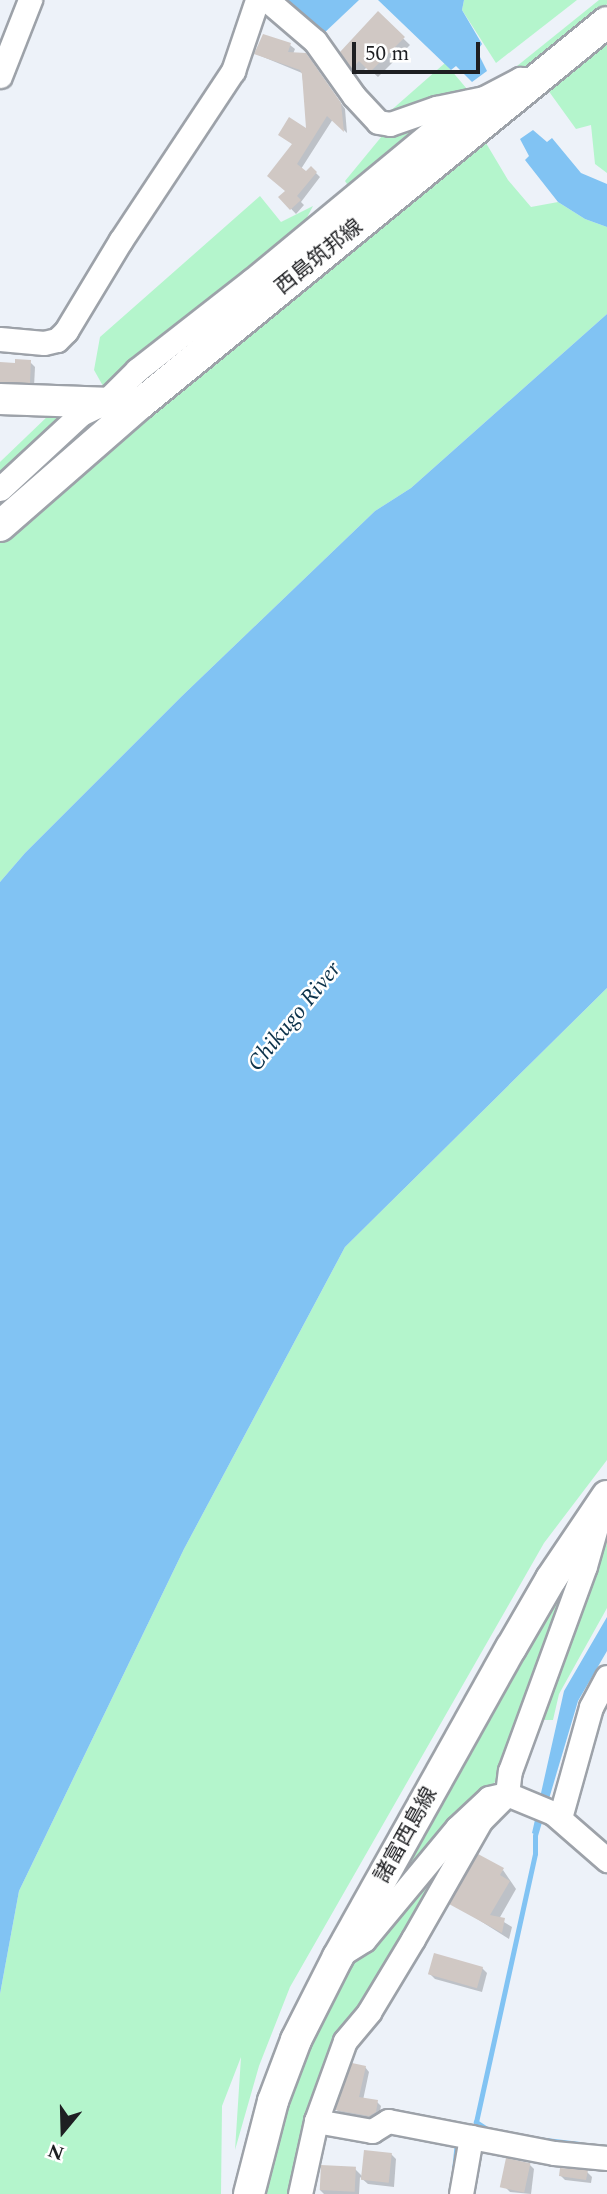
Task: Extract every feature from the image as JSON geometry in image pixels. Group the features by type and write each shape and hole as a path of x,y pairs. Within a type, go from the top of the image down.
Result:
{"main road":[{"name":"西島筑邦線","path":"0,526 140,404 607,22"},
{"path":"0,399 140,404"},
{"name":"諸富西島線","path":"249,2194 264,2132 291,2052 338,1957 518,1636 605,1498"}],"street":[{"path":"0,76 30,0"},
{"path":"0,339 44,343 57,340 66,331 121,240 233,71 257,0"},
{"path":"267,0 315,41 354,96 378,122 390,124 484,98 520,79 539,80"},
{"path":"0,489 81,414 104,403 137,370 241,289 467,102"},
{"path":"300,2194 316,2121 345,2041 369,2012 481,1820 507,1794 510,1771 585,1566 605,1498"},
{"path":"548,1812 591,1707 607,1677"},
{"path":"338,1957 363,1940 457,1828 489,1798 507,1794 548,1812 607,1860"},
{"path":"316,2121 372,2131 388,2121 554,2153 607,2158"},
{"path":"461,2194 471,2137"}],"green space":[{"path":"464,0 577,0 496,63 462,10"},
{"path":"599,0 607,0 607,4 503,85 487,90"},
{"path":"607,38 607,173 595,164 591,125 576,129 545,86"},
{"path":"445,63 467,89 404,113 388,113"},
{"path":"440,116 352,191 345,181 382,136"},
{"path":"483,138 508,180 531,207 558,202 585,219 607,227 607,314 411,488 375,511 182,696 25,853 0,882 0,542"},
{"path":"260,196 281,222 313,206 302,227 103,386 94,370 100,337"},
{"path":"50,414 72,414 0,483 0,462"},
{"path":"86,418 105,421 0,511 0,501"},
{"path":"607,988 607,1460 544,1543 290,1987 259,2066 235,2150 241,2057 222,2106 221,2194 0,2194 0,1994 19,1891 184,1549 345,1247"},
{"path":"607,1538 607,1608 559,1694 553,1720 535,1720"},
{"path":"576,1570 494,1784 451,1819 371,1919"},
{"path":"474,1824 363,2006 293,2194 262,2194 277,2127 303,2053 339,1977"}],"water":[{"path":"288,0 359,0 322,35"},
{"path":"378,0 464,0 462,10 482,44 477,51 487,71 472,82 456,66 451,70"},
{"path":"533,130 547,142 552,138 581,173 607,184 607,227 585,219 558,202 525,160 529,156 520,139"},
{"name":"Chikugo River","path":"607,314 607,988 345,1247 184,1549 19,1891 0,1994 0,882 25,853 182,696 375,511 411,488"},
{"path":"607,1617 607,1651 578,1701 538,1836 532,1833 564,1691"}],"building":[{"path":"378,11 405,37 370,72 359,61 352,69 340,52"},
{"path":"263,34 291,43 288,52 306,53 341,103 344,132 327,116 297,164 306,171 311,166 317,172 297,196 301,200 290,210 278,197 285,191 267,176 292,144 278,135 289,117 306,128 302,74 300,70 254,54"},
{"path":"15,359 31,360 30,383 0,382 0,362 15,363"},
{"path":"478,1854 504,1868 500,1875 510,1881 490,1915 505,1918 502,1933 449,1904"},
{"path":"434,1953 483,1967 477,1988 428,1974"},
{"path":"352,2063 366,2066 359,2097 378,2100 376,2112 369,2116 335,2110"},
{"path":"364,2150 392,2153 389,2183 361,2180"},
{"path":"506,2158 530,2163 524,2193 500,2187"},
{"path":"321,2165 356,2167 355,2192 320,2190"},
{"path":"560,2168 588,2170 586,2180 559,2176"}],"waterway":[{"path":"490,2131 476,2122 535,1853 535,1835"},
{"path":"537,2139 580,2144"},
{"path":"454,2170 457,2143"}]}
